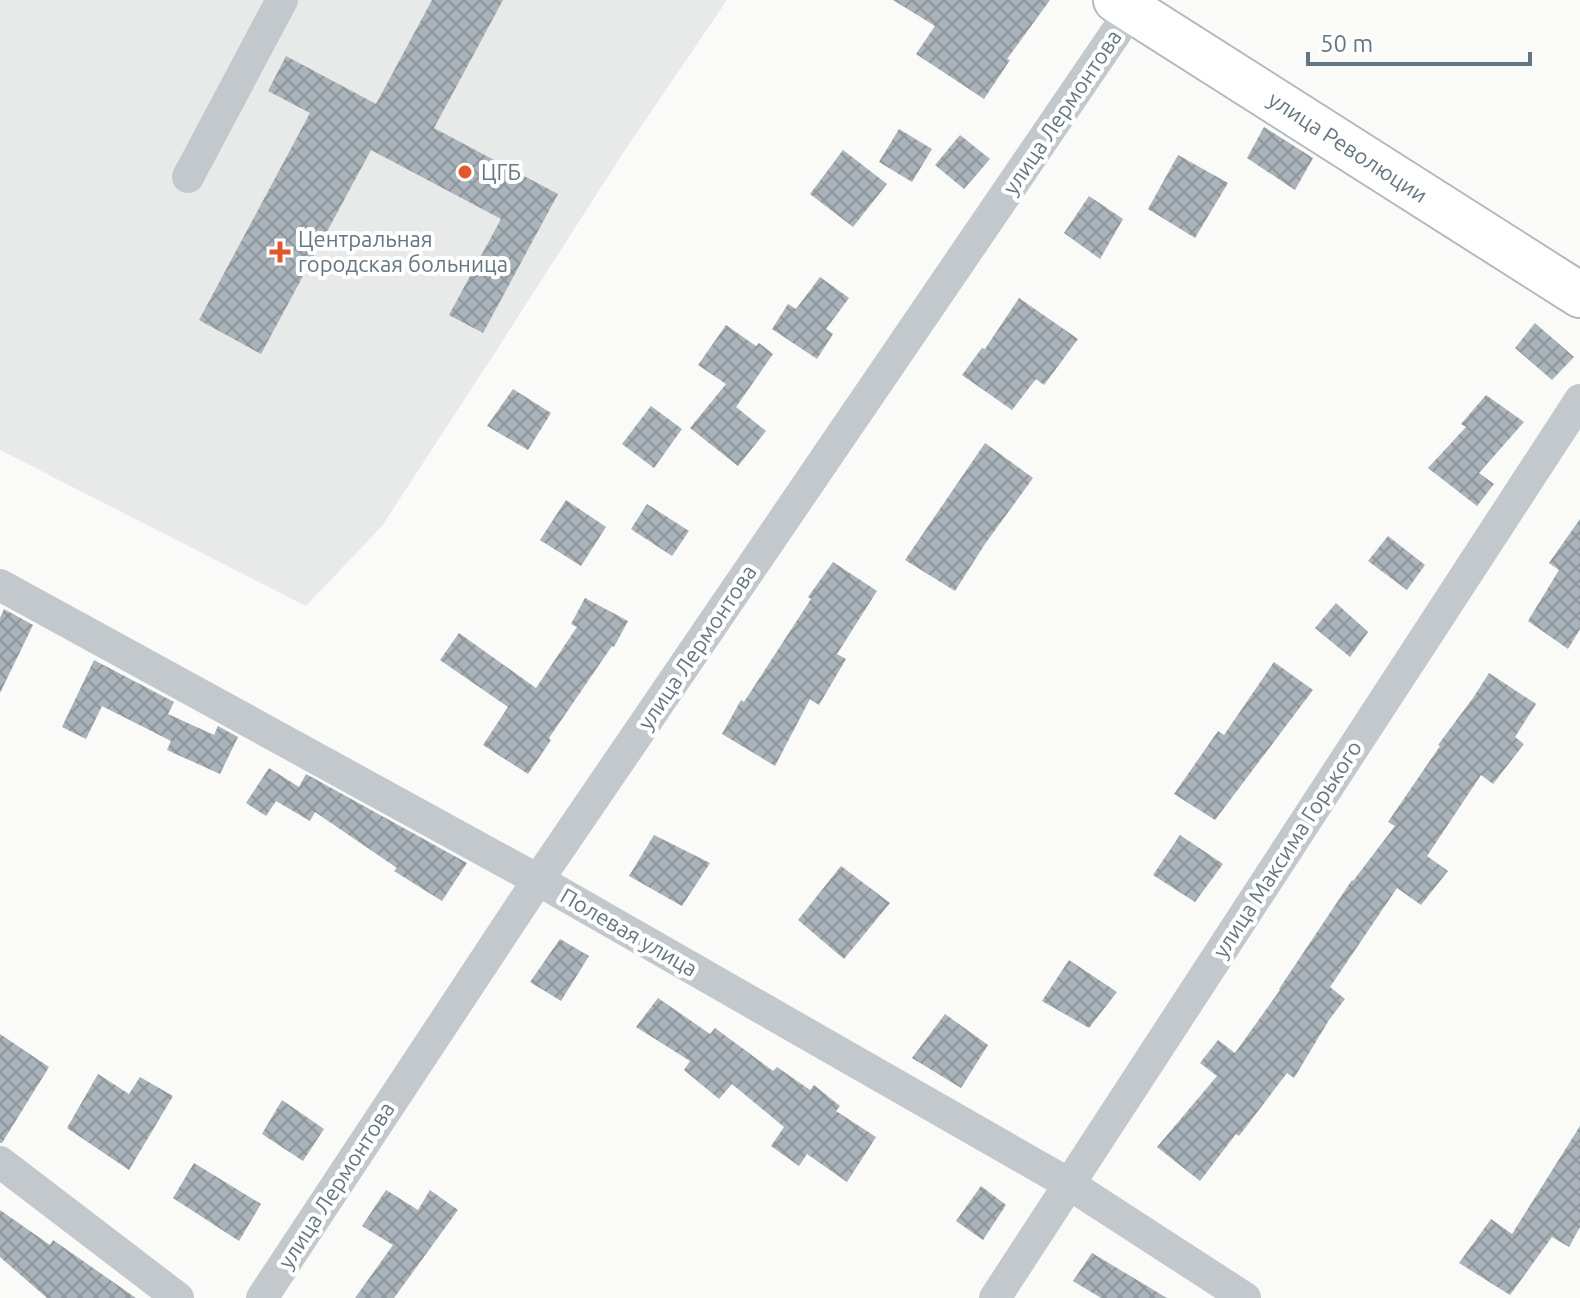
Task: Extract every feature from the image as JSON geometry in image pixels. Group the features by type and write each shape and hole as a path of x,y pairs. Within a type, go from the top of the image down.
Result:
{"street":[{"path":"188,177 279,1"},
{"name":"улица Революции","path":"1128,3 1580,295"},
{"name":"улица Лермонтова","path":"262,1298 538,880 1128,3"},
{"name":"улица Максима Горького","path":"995,1298 1580,400"},
{"name":"Полевая улица","path":"0,585 538,880 1069,1184 1245,1298"},
{"path":"0,1162 178,1298"}],"shaded area":[{"name":"Центральная городская больница","path":"0,0 727,0 623,153 382,526 306,606 0,450"}],"building":[{"name":"ЦГБ","path":"432,0 503,0 434,128 558,194 483,333 449,315 501,219 371,150 261,354 199,320 310,113 268,91 286,56 376,104"},
{"path":"893,0 1050,0 1007,59 1010,60 984,99 916,54 935,26"},
{"path":"1264,127 1313,158 1295,190 1247,158"},
{"path":"899,129 932,149 912,182 879,162"},
{"path":"960,135 990,159 964,189 935,165"},
{"path":"843,150 887,184 853,227 810,194"},
{"path":"1178,155 1228,183 1195,238 1148,209"},
{"path":"1089,196 1123,219 1100,259 1064,233"},
{"path":"820,277 849,298 826,329 833,334 817,359 772,329 788,304 796,309"},
{"path":"1019,298 1078,339 1044,385 1036,379 1012,410 962,375 982,348 985,349"},
{"path":"1535,323 1574,357 1552,380 1515,348"},
{"path":"726,325 773,354 736,407 766,431 738,466 690,428 726,384 698,365"},
{"path":"513,389 551,413 528,450 487,426"},
{"path":"1486,395 1524,422 1479,473 1494,484 1477,506 1428,468 1466,427 1461,424"},
{"path":"651,406 682,429 654,468 622,444"},
{"path":"985,443 1033,478 955,591 905,560"},
{"path":"566,500 606,527 581,566 540,540"},
{"path":"647,504 689,531 672,556 631,529"},
{"path":"1580,519 1580,629 1568,649 1528,621 1559,570 1549,563"},
{"path":"1388,536 1425,565 1407,590 1368,561"},
{"path":"833,562 877,591 837,654 846,659 819,705 810,699 775,766 722,734 741,700 744,702"},
{"path":"585,598 628,621 614,647 549,738 551,740 528,774 483,745 508,707 440,660 459,633 536,688 577,627 571,624"},
{"path":"1336,603 1368,632 1350,657 1315,628"},
{"path":"4,609 33,625 0,693 0,618"},
{"path":"94,660 174,702 168,714 214,735 218,726 238,737 220,774 167,750 171,741 102,706 86,739 62,727"},
{"path":"1274,662 1313,690 1215,820 1174,794 1218,731 1224,735"},
{"path":"1489,673 1536,704 1515,737 1524,744 1493,784 1481,775 1427,856 1448,871 1421,905 1397,888 1330,987 1345,999 1294,1078 1287,1073 1200,1181 1157,1147 1217,1076 1200,1063 1218,1040 1235,1053 1352,880 1395,826 1388,822"},
{"path":"269,768 299,787 306,774 467,863 442,901 394,871 397,868 315,812 310,821 276,801 266,816 246,803"},
{"path":"654,835 710,863 682,906 629,876"},
{"path":"1180,835 1223,864 1195,902 1153,875"},
{"path":"841,866 890,903 844,959 798,920"},
{"path":"560,939 589,956 561,1001 530,982"},
{"path":"1069,960 1117,992 1089,1028 1042,1001"},
{"path":"658,998 710,1034 715,1028 773,1071 777,1067 810,1090 814,1085 840,1106 836,1111 876,1137 847,1182 807,1154 799,1166 771,1146 784,1127 732,1084 719,1099 684,1070 690,1061 636,1027"},
{"path":"945,1014 988,1045 961,1088 912,1058"},
{"path":"0,1034 49,1067 2,1143 0,1143"},
{"path":"98,1074 129,1094 140,1077 173,1096 129,1170 67,1128"},
{"path":"282,1100 324,1129 303,1161 262,1134"},
{"path":"1580,1126 1580,1227 1569,1247 1552,1237 1510,1295 1459,1263 1491,1219 1512,1234"},
{"path":"194,1163 261,1204 239,1241 173,1198"},
{"path":"981,1186 1006,1205 983,1240 956,1221"},
{"path":"386,1190 418,1210 430,1190 458,1210 394,1298 355,1298 393,1245 362,1226"},
{"path":"0,1210 50,1245 53,1240 136,1298 47,1298 0,1257"},
{"path":"1092,1253 1167,1298 1101,1298 1073,1281"}],"place":[{"name":"ЦГБ","path":"465,172"},
{"name":"Центральная городская больница","path":"280,252"}]}
